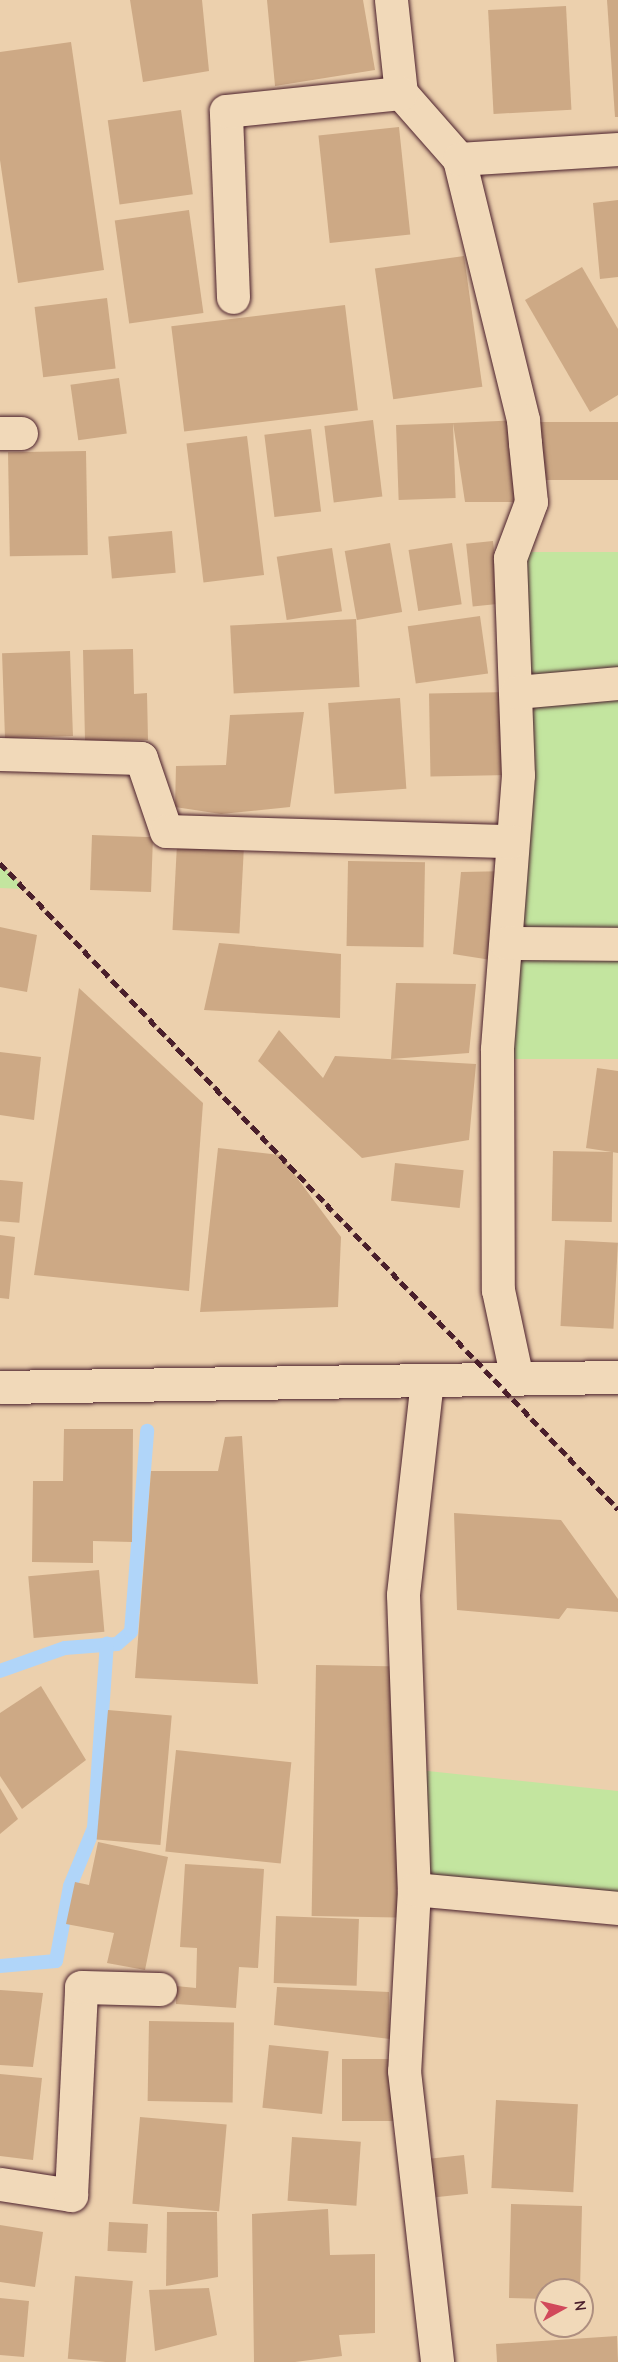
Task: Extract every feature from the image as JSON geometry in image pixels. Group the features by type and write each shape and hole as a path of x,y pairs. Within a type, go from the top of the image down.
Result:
{"street":[{"path":"391,0 401,93 459,159 523,420 531,502 510,558 518,775 497,1049 498,1290 517,1379"},
{"path":"233,297 226,111 401,93"},
{"path":"459,159 618,149"},
{"path":"516,692 618,683"},
{"path":"0,754 141,758 166,831 512,841"},
{"path":"506,943 618,944"},
{"path":"0,1387 618,1377"},
{"path":"427,1380 403,1595 414,1889 404,2071 437,2362"},
{"path":"414,1889 618,1908"},
{"path":"0,2184 71,2195 81,1987 160,1989"}],"green space":[{"path":"510,552 618,552 618,1059 510,1059"},
{"path":"0,863 25,889 0,888"},
{"path":"409,1769 618,1791 618,1908 414,1889"}],"building":[{"path":"130,0 202,0 209,71 143,82"},
{"path":"267,0 363,0 375,70 275,86"},
{"path":"607,0 618,0 618,117 615,117"},
{"path":"566,6 571,110 494,114 488,10"},
{"path":"71,42 104,270 18,283 0,160 0,52"},
{"path":"181,110 193,194 120,204 108,120"},
{"path":"399,127 410,234 330,243 318,135"},
{"path":"618,200 618,277 600,279 593,203"},
{"path":"189,210 203,313 129,323 115,220"},
{"path":"464,256 482,387 393,399 375,269"},
{"path":"582,267 618,329 618,395 590,412 525,300"},
{"path":"107,298 116,368 43,377 35,307"},
{"path":"345,305 358,410 184,432 171,326"},
{"path":"119,378 127,433 78,440 70,385"},
{"path":"373,420 382,496 334,502 324,426"},
{"path":"523,420 531,502 465,502 453,423"},
{"path":"536,422 618,422 618,480 536,480"},
{"path":"453,423 456,498 399,500 396,425"},
{"path":"311,429 321,511 274,517 264,435"},
{"path":"247,436 264,575 204,582 186,443"},
{"path":"86,451 88,555 10,556 8,452"},
{"path":"172,531 176,573 112,578 108,537"},
{"path":"493,541 500,604 473,606 466,544"},
{"path":"390,543 402,612 357,620 345,551"},
{"path":"452,543 462,604 418,611 409,550"},
{"path":"332,548 342,611 287,620 277,557"},
{"path":"480,616 488,673 416,684 408,626"},
{"path":"356,619 360,687 234,694 230,626"},
{"path":"133,649 134,694 147,693 148,740 85,741 83,650"},
{"path":"70,651 73,736 5,738 2,653"},
{"path":"516,692 517,775 430,777 429,694"},
{"path":"400,698 406,789 335,794 328,703"},
{"path":"304,712 290,807 221,814 175,807 176,766 226,765 230,715"},
{"path":"92,835 153,837 151,892 90,890"},
{"path":"177,844 244,848 239,933 172,930"},
{"path":"348,861 425,862 424,947 347,946"},
{"path":"510,871 504,962 453,954 461,872"},
{"path":"0,927 37,935 27,992 0,987"},
{"path":"219,943 341,954 340,1018 204,1010"},
{"path":"396,983 476,984 469,1053 391,1059"},
{"path":"79,988 203,1103 189,1291 34,1275"},
{"path":"279,1030 323,1078 335,1056 476,1064 469,1140 362,1158 258,1061"},
{"path":"0,1052 41,1057 34,1120 0,1115"},
{"path":"597,1068 618,1071 618,1153 586,1148"},
{"path":"218,1148 280,1155 341,1237 338,1307 200,1312"},
{"path":"553,1151 613,1152 612,1222 552,1221"},
{"path":"395,1163 464,1170 460,1208 391,1201"},
{"path":"0,1180 23,1182 19,1223 0,1221"},
{"path":"0,1235 15,1237 9,1299 0,1298"},
{"path":"565,1240 618,1243 613,1329 560,1326"},
{"path":"64,1429 133,1429 132,1542 93,1541 93,1563 32,1562 33,1481 63,1481"},
{"path":"242,1436 258,1684 135,1678 151,1471 218,1471 225,1437"},
{"path":"454,1513 561,1520 618,1599 618,1612 567,1608 559,1619 457,1610"},
{"path":"99,1570 104,1632 34,1638 28,1576"},
{"path":"316,1665 402,1667 398,1917 312,1916"},
{"path":"41,1686 86,1760 22,1809 0,1776 0,1713"},
{"path":"108,1710 172,1716 160,1845 97,1840"},
{"path":"176,1750 291,1762 281,1864 165,1851"},
{"path":"0,1788 18,1819 0,1834"},
{"path":"98,1842 168,1857 145,1970 107,1963 114,1933 66,1924 75,1882 89,1885"},
{"path":"185,1864 264,1869 258,1968 239,1967 236,2008 176,2004 176,1986 196,1988 197,1948 180,1947"},
{"path":"276,1916 359,1919 357,1986 274,1983"},
{"path":"277,1987 389,1992 390,2039 274,2025"},
{"path":"0,1990 43,1993 33,2067 0,2065"},
{"path":"149,2021 234,2022 233,2102 148,2101"},
{"path":"269,2045 329,2051 322,2114 262,2108"},
{"path":"342,2059 395,2059 395,2121 342,2121"},
{"path":"0,2074 42,2078 33,2160 0,2156"},
{"path":"496,2100 578,2104 573,2192 491,2188"},
{"path":"140,2117 227,2125 219,2211 132,2204"},
{"path":"292,2137 361,2142 356,2206 288,2201"},
{"path":"464,2155 468,2194 433,2197 429,2159"},
{"path":"511,2204 582,2206 580,2278 534,2278 534,2299 509,2298"},
{"path":"328,2209 330,2255 375,2254 375,2333 339,2335 342,2356 295,2362 254,2362 252,2214"},
{"path":"167,2212 217,2212 218,2277 166,2286"},
{"path":"109,2222 148,2224 146,2253 107,2251"},
{"path":"0,2225 43,2232 35,2287 0,2282"},
{"path":"75,2276 133,2281 126,2362 68,2359"},
{"path":"209,2288 217,2335 155,2351 149,2290"},
{"path":"0,2298 29,2301 24,2357 0,2355"},
{"path":"617,2336 618,2362 497,2362 496,2344"}],"waterway":[{"path":"0,1671 65,1648 117,1644 131,1632 147,1431"},
{"path":"0,1966 56,1961 70,1886 94,1828 107,1643"}],"railway":[{"path":"0,863 618,1509"}]}
